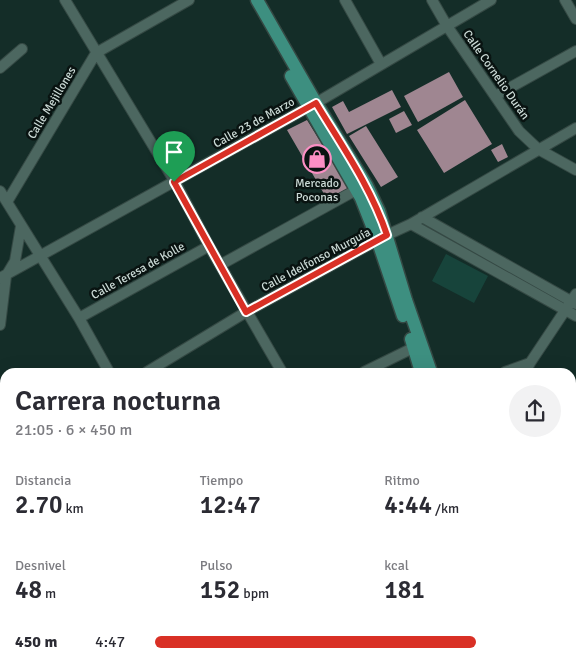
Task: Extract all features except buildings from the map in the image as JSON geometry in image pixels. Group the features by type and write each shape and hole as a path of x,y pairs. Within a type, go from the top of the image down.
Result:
{"main road":[{"path":"248,0 312,105 367,186 379,211 382,238"},
{"path":"257,0 382,238 417,346 421,368"},
{"path":"417,346 429,368"}],"street":[{"path":"65,0 174,182 246,312 280,368"},
{"name":"Calle Mejillones","path":"7,202 96,53 189,0"},
{"path":"344,0 381,64"},
{"name":"Calle Cornelio Durán","path":"432,0 446,26 519,130 538,149 576,170"},
{"name":"Calle 23 de Marzo","path":"3,277 312,105 491,0"},
{"path":"565,0 576,19"},
{"path":"0,68 22,50"},
{"path":"495,96 576,51"},
{"name":"Calle Idelfonso Murguía","path":"154,368 246,312 411,224 576,128"},
{"path":"220,265 356,190"},
{"path":"0,191 107,368"},
{"path":"422,217 575,300 527,368"},
{"path":"411,224 576,316"},
{"path":"0,325 3,277 15,261 21,226"},
{"name":"Calle Teresa de Kolle","path":"78,318 209,246"},
{"path":"372,368 417,346"}],"green space":[{"path":"446,254 488,276 474,303 432,281"}],"place":[{"name":"Mercado Poconas","path":"317,159"}],"route":[{"path":"316,103 367,186 379,211 387,235 246,312 174,182 316,103"}]}
